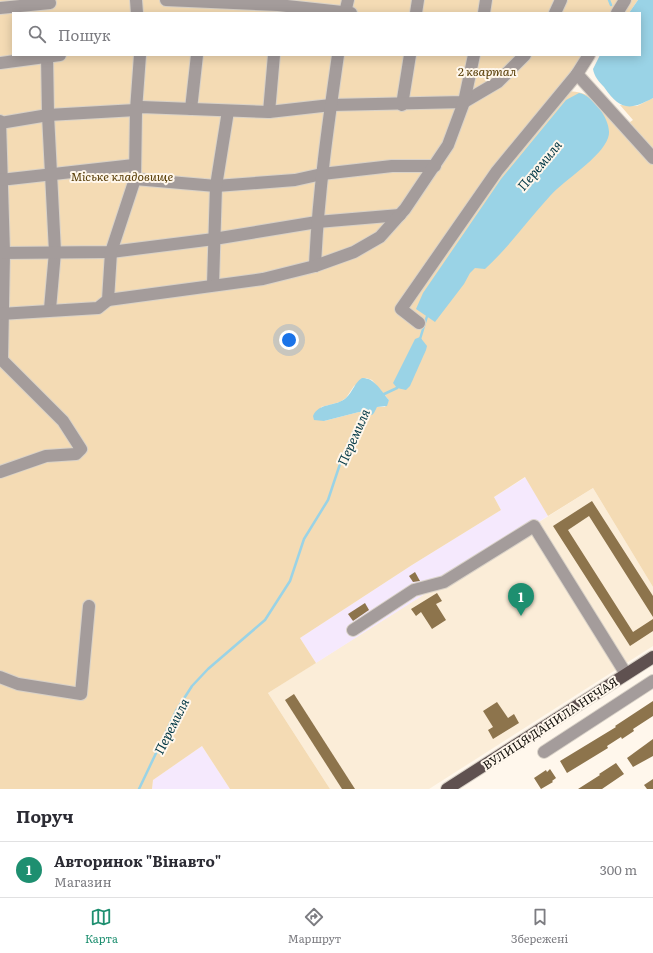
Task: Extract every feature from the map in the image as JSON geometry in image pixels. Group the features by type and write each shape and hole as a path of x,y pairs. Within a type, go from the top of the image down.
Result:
{"main road":[{"name":"ВУЛИЦЯ ДАНИЛА НЕЧАЯ","path":"447,789 653,656"}],"street":[{"path":"136,0 137,12"},
{"path":"166,0 204,5 278,6 337,12"},
{"path":"347,12 348,0"},
{"path":"416,12 418,0"},
{"path":"484,12 486,0"},
{"path":"555,12 561,0"},
{"path":"617,12 625,0"},
{"path":"0,8 50,5"},
{"path":"0,63 47,56 48,115 55,252 50,310"},
{"path":"108,300 111,252 135,179 134,165 136,110 140,56"},
{"path":"191,109 197,56"},
{"path":"269,112 274,56"},
{"path":"315,266 317,222 322,174 338,56"},
{"path":"402,105 410,56"},
{"path":"1,313 98,308 108,300 263,279 315,266 354,252 380,237 400,215 435,166 456,127 464,102 474,56"},
{"path":"0,472 46,456 76,454 81,449 63,421 1,360 2,253 0,122 48,115 136,110 141,107 269,112 331,105 402,105 464,102 498,82 524,56"},
{"path":"419,323 401,309 497,171 577,74 588,56"},
{"path":"577,74 653,158"},
{"path":"213,286 216,186 228,111"},
{"path":"1,179 134,165"},
{"path":"135,179 216,186 295,180 322,174 392,166 435,166"},
{"path":"2,253 111,252 214,239 317,222 400,215"},
{"path":"353,630 414,590 444,582 534,526 626,674"},
{"path":"0,677 18,684 82,694 89,606"},
{"path":"544,752 653,681"}],"shaded area":[{"path":"526,477 548,516 316,663 300,638 412,565 501,510 494,497"},
{"path":"593,488 653,587 653,646 429,789 330,789 268,693"},
{"path":"202,746 230,789 152,789 153,780"}],"green space":[{"path":"0,0 638,0 630,12 12,12 12,56 588,56 563,91 573,91 590,96 611,112 624,126 633,120 620,105 637,106 653,98 653,587 593,488 548,516 525,477 494,497 501,510 412,565 300,638 316,663 268,693 330,789 230,789 202,746 153,780 152,789 0,789","holes":["366,378 372,380 389,400 385,407 376,407 368,415 359,412 324,421 321,407 340,402 346,398 354,386"]}],"water":[{"path":"638,0 653,0 653,98 637,105 626,106 620,104 610,95 597,79 593,69 600,56 641,56 641,12 630,12"},
{"path":"579,93 585,95 596,104 605,118 609,132 604,146 590,161 550,196 485,269 475,268 470,273 464,284 435,322 416,309 423,293 501,179 566,100"},
{"path":"420,337 427,346 410,386 406,390 397,388 393,383 415,339"},
{"path":"362,378 366,378 374,382 389,400 387,406 377,407 372,415 359,412 324,421 314,420 313,416 319,409 342,401"}],"building":[{"path":"592,501 653,596 653,617 589,516 568,530 633,632 653,619 653,631 630,646 553,526"},
{"path":"415,572 420,581 413,582 409,576"},
{"path":"437,593 442,601 436,604 446,620 432,629 421,612 416,616 411,609"},
{"path":"365,603 369,610 353,621 348,614"},
{"path":"294,694 355,789 342,789 285,700"},
{"path":"653,701 653,716 633,729 634,731 622,739 621,737 607,746 608,748 567,773 560,761 616,727 615,726"},
{"path":"497,702 508,718 514,714 519,723 493,739 488,730 493,727 483,711"},
{"path":"653,739 653,756 633,767 627,758"},
{"path":"616,763 624,774 602,789 578,789 600,775 599,774"},
{"path":"550,769 556,778 552,781 553,782 541,789 534,778"},
{"path":"653,779 653,789 647,789 644,785"}],"waterway":[{"name":"Перемиля","path":"609,0 611,5"},
{"name":"Перемиля","path":"420,339 428,313"},
{"name":"Перемиля","path":"382,395 397,388 398,385"},
{"name":"Перемиля","path":"139,789 176,711 192,686 208,669 265,620 290,581 304,539 328,500 343,455 364,410"}],"place":[{"name":"Авторинок \"Вінавто\"","path":"521,616"}],"park label":[{"name":"2 квартал","path":"487,71"},
{"name":"Міське кладовище","path":"122,176"}]}
